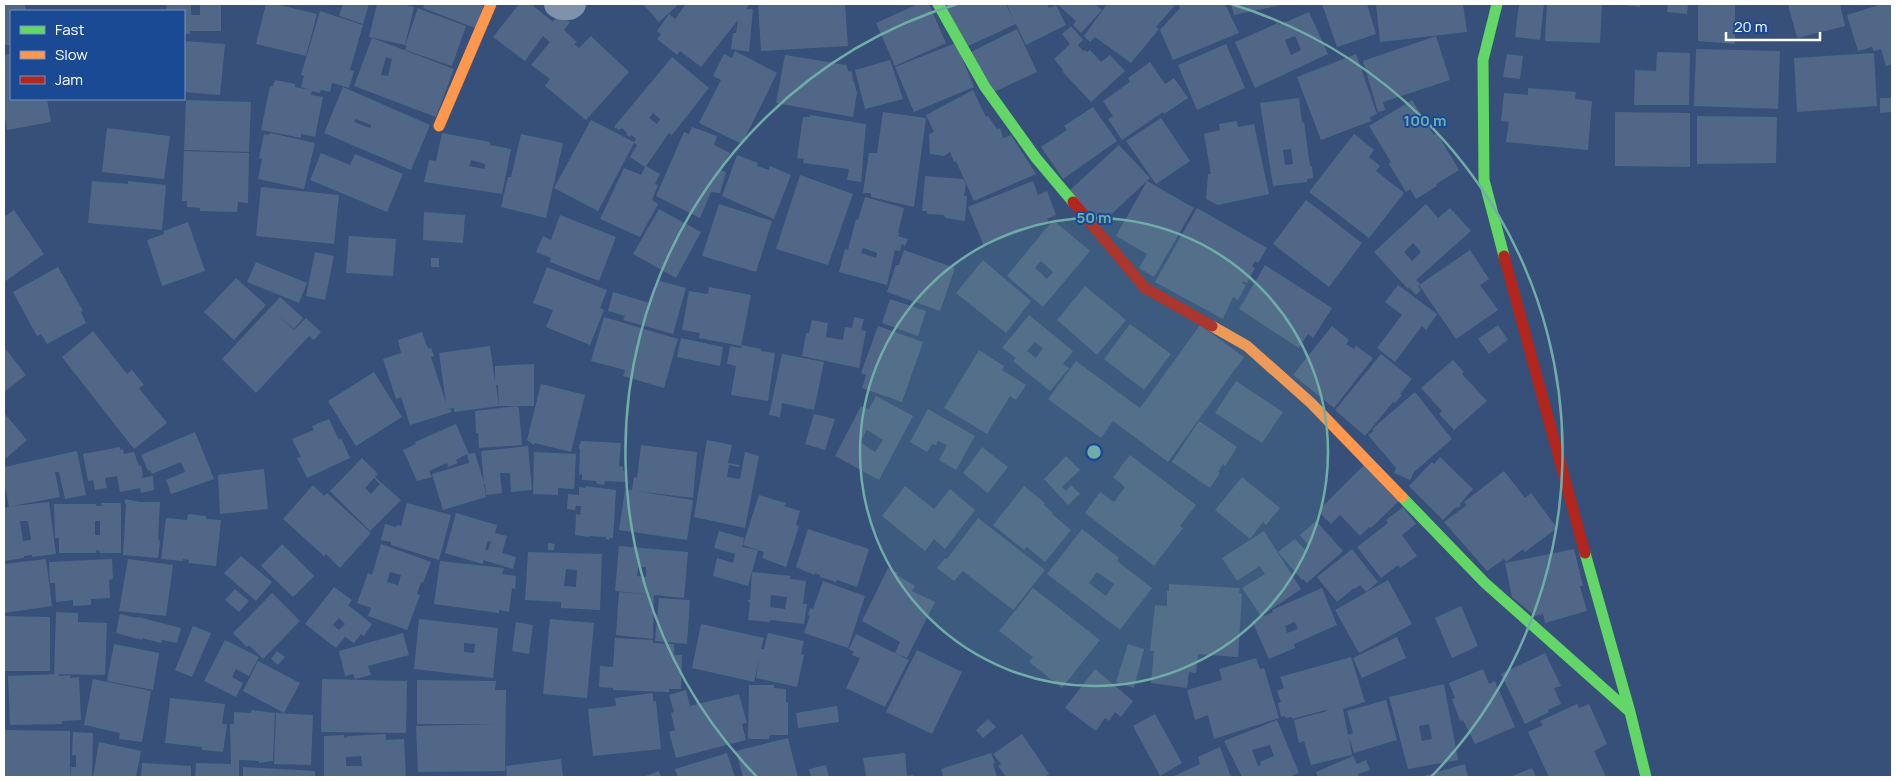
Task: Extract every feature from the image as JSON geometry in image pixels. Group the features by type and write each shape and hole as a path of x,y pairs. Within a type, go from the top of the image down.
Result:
{"street":[{"path":"439,126 491,4"},
{"path":"558,4 562,6 572,4"},
{"path":"938,4 985,87 1036,158 1145,288 1247,346 1312,403 1485,582 1630,712"},
{"path":"1497,4 1483,60 1484,180 1630,712 1646,777"}],"building":[{"path":"4,4 25,4 26,10 10,10 10,45 4,45"},
{"path":"166,4 191,4 191,15 200,15 200,4 221,4 221,31 190,31 190,34 185,34 185,10 167,10"},
{"path":"266,4 275,4 317,14 306,56 256,44"},
{"path":"343,4 369,4 363,24 339,16"},
{"path":"377,4 403,4 414,7 405,45 369,37"},
{"path":"425,4 484,4 475,28 423,8"},
{"path":"519,4 531,4 553,22 558,15 570,22 564,30 577,42 574,44 579,48 591,36 629,72 586,120 545,86 550,79 531,65 550,42 543,36 525,61 493,37"},
{"path":"643,4 679,4 659,22"},
{"path":"686,4 748,4 746,9 753,9 749,52 731,49 733,33 736,33 738,20 701,67 680,51 677,55 657,39 661,34 657,31 669,14 675,19"},
{"path":"758,4 845,4 848,46 761,51"},
{"path":"918,4 929,4 946,43 895,66 876,23"},
{"path":"944,4 1006,4 1013,19 1007,4 1047,4 1049,8 1056,5 1066,25 1026,45 1016,24 966,47"},
{"path":"1057,4 1095,4 1102,10 1081,33 1073,25 1076,21"},
{"path":"1107,4 1176,4 1156,27 1159,29 1131,63 1095,37 1090,42 1084,36"},
{"path":"1178,4 1225,4 1239,33 1173,60 1160,30 1180,8"},
{"path":"1231,4 1281,4 1281,5 1234,15"},
{"path":"1322,4 1367,4 1376,34 1337,47"},
{"path":"1376,4 1463,4 1467,32 1380,42"},
{"path":"1519,4 1544,4 1540,40 1515,37"},
{"path":"1547,4 1602,4 1600,43 1545,41"},
{"path":"1619,4 1640,4 1640,7"},
{"path":"1668,4 1688,4 1687,14 1667,12"},
{"path":"1698,4 1735,4 1735,44 1698,41"},
{"path":"1788,4 1840,4 1845,26 1797,38"},
{"path":"1882,4 1892,4 1892,64 1886,66 1881,49 1874,51 1872,47 1858,51 1847,15"},
{"path":"418,8 466,26 452,66 405,50"},
{"path":"320,11 363,25 350,70 354,71 349,88 332,83 330,92 321,90 320,93 312,91 311,95 323,97 315,137 301,134 301,138 261,130 270,86 273,86 275,80 295,84 295,87 310,90 301,87 304,76 301,75"},
{"path":"1309,12 1328,54 1255,88 1235,42 1278,23 1279,25","holes":["1295,36 1301,50 1291,55 1285,40"]},
{"path":"1071,26 1083,40 1078,45 1083,51 1087,52 1090,50 1101,62 1110,55 1125,71 1091,102 1062,71 1054,59 1070,44 1062,34"},
{"path":"1017,29 1037,72 994,92 971,52"},
{"path":"1436,36 1450,80 1383,102 1385,110 1378,112 1363,61"},
{"path":"372,38 454,69 436,117 354,86","holes":["386,57 392,59 388,76 381,75"]},
{"path":"185,41 225,44 220,95 185,92"},
{"path":"956,43 974,87 914,112 895,67"},
{"path":"1226,44 1245,88 1197,110 1178,65"},
{"path":"1696,49 1780,51 1778,109 1694,106"},
{"path":"735,51 777,73 742,144 699,123 721,80 713,76 724,54 732,58"},
{"path":"1657,52 1690,53 1689,105 1634,105 1635,70 1656,71"},
{"path":"1874,53 1877,106 1797,112 1794,58"},
{"path":"10,54 10,100 47,100 51,122 7,130 4,112 4,55"},
{"path":"1356,54 1377,114 1370,117 1371,121 1321,140 1297,77"},
{"path":"1507,54 1523,56 1520,79 1503,77"},
{"path":"785,55 846,65 849,72 852,71 857,93 853,117 776,103"},
{"path":"672,57 709,88 672,135 669,133 646,166 660,174 655,184 658,185 652,200 658,204 640,237 600,219 624,168 641,175 645,167 630,157 637,145 634,143 598,211 554,188 591,120 634,142 636,139 631,135 630,137 626,135 627,133 622,128 619,130 614,127","holes":["653,113 660,119 657,124 649,118"]},
{"path":"890,60 903,99 865,109 855,70"},
{"path":"1150,62 1165,84 1174,78 1188,98 1164,114 1163,112 1122,140 1108,119 1113,116 1103,101 1130,82 1128,78"},
{"path":"343,87 430,125 411,170 324,133","holes":["356,119 371,125 370,128 354,122"]},
{"path":"1528,88 1576,92 1575,99 1592,101 1588,150 1506,142 1509,122 1501,121 1504,93 1528,95"},
{"path":"973,90 986,117 988,116 997,129 1000,128 1003,138 1011,135 1036,174 974,201 950,152 944,156 930,154 929,134 934,132 926,115"},
{"path":"1299,98 1310,166 1312,166 1313,178 1307,179 1307,182 1273,186 1260,103","holes":["1291,149 1293,164 1285,165 1283,150"]},
{"path":"1880,98 1892,98 1892,112 1880,113"},
{"path":"186,100 251,102 249,152 184,150"},
{"path":"1412,100 1434,135 1437,133 1459,170 1416,199 1410,189 1406,192 1389,164 1391,162 1369,126"},
{"path":"1093,107 1117,141 1063,179 1041,147 1067,130 1064,126"},
{"path":"883,112 926,118 914,207 871,197 871,193 863,193 869,153 877,153"},
{"path":"1615,112 1690,113 1690,167 1615,166"},
{"path":"810,115 866,124 861,182 847,180 849,169 803,163 804,159 797,158 803,117 810,117"},
{"path":"1697,116 1777,117 1776,163 1697,164"},
{"path":"1161,118 1190,161 1156,184 1126,141"},
{"path":"1237,121 1238,127 1254,124 1269,194 1218,205 1206,199 1208,174 1211,174 1204,134 1220,130 1219,124"},
{"path":"692,127 717,136 714,145 730,153 721,170 726,172 720,193 711,192 700,218 656,196 684,132 689,134"},
{"path":"107,128 170,136 164,179 102,172"},
{"path":"270,133 315,143 304,189 258,179 262,159 259,158 264,134 269,135"},
{"path":"442,133 490,142 490,145 511,149 502,194 424,182 429,160 436,161","holes":["471,160 485,164 485,169 469,166"]},
{"path":"521,134 563,143 546,218 501,207 508,177 511,177"},
{"path":"1354,134 1374,150 1369,157 1380,166 1376,171 1404,193 1369,238 1309,192"},
{"path":"1119,145 1150,178 1100,225 1069,191"},
{"path":"184,151 249,153 248,203 238,202 237,212 200,211 200,208 187,207 187,201 182,201"},
{"path":"321,153 350,165 355,154 403,174 387,212 310,180"},
{"path":"737,155 758,163 757,166 769,170 770,166 791,175 774,219 722,196"},
{"path":"800,175 853,194 828,265 776,249"},
{"path":"925,176 963,179 966,184 964,196 967,196 965,221 945,218 944,215 927,214 927,211 922,211"},
{"path":"92,181 128,184 128,181 166,185 162,230 88,223"},
{"path":"1033,181 1038,195 1047,191 1056,215 1047,219 1048,221 984,246 968,207"},
{"path":"1147,181 1194,208 1154,277 1139,268 1147,254 1116,236"},
{"path":"261,187 339,195 334,244 256,236"},
{"path":"865,197 904,208 898,236 908,239 905,246 902,244 900,251 895,250 887,285 839,272 845,249 848,250 856,219 858,220","holes":["863,248 877,253 876,258 861,253"]},
{"path":"1306,200 1362,243 1329,287 1273,244"},
{"path":"719,204 772,221 756,272 702,256"},
{"path":"1426,204 1438,218 1450,208 1471,231 1416,280 1420,284 1418,286 1421,290 1416,295 1409,287 1408,289 1374,252","holes":["1413,243 1421,252 1412,261 1404,252"]},
{"path":"1197,208 1267,248 1258,263 1255,261 1252,266 1255,268 1247,283 1243,281 1242,283 1246,285 1238,300 1233,297 1223,319 1155,282"},
{"path":"659,209 701,232 676,278 633,254"},
{"path":"14,210 44,254 4,282 4,217"},
{"path":"424,212 465,215 463,243 423,240"},
{"path":"560,215 616,237 599,281 550,262 551,258 536,252 543,236 551,240"},
{"path":"1053,220 1090,251 1043,307 1007,276","holes":["1041,261 1053,272 1047,279 1035,268"]},
{"path":"188,222 205,271 162,286 147,240"},
{"path":"349,236 396,239 393,276 346,273"},
{"path":"904,250 955,268 940,311 887,292 896,265 899,265"},
{"path":"1470,250 1489,279 1480,285 1498,310 1456,339 1419,285"},
{"path":"315,252 334,256 325,300 306,296"},
{"path":"431,258 439,258 439,267 431,267"},
{"path":"983,260 1031,301 1006,333 956,293"},
{"path":"256,262 307,283 299,303 247,282"},
{"path":"1265,265 1332,308 1313,338 1308,334 1299,348 1239,309"},
{"path":"58,267 83,311 81,312 86,323 47,344 41,334 37,336 13,292"},
{"path":"547,267 607,290 600,308 604,310 590,345 546,327 553,310 533,303"},
{"path":"236,278 266,305 234,340 204,312"},
{"path":"657,280 686,288 673,334 623,320 625,316 608,311 613,292 650,303"},
{"path":"1398,285 1437,314 1426,330 1422,326 1395,362 1377,348 1402,315 1385,302"},
{"path":"1085,286 1126,320 1097,355 1057,320"},
{"path":"709,287 751,295 741,346 699,338 700,333 682,330 689,291 708,294"},
{"path":"280,297 303,318 294,329 278,315 294,330 306,318 321,332 314,340 309,336 256,393 222,359"},
{"path":"890,299 926,311 918,336 882,323"},
{"path":"1029,315 1073,351 1063,364 1069,368 1050,391 1013,361 1016,358 1002,348","holes":["1035,342 1043,348 1036,358 1027,351"]},
{"path":"604,317 678,339 664,388 623,376 625,370 591,361"},
{"path":"854,317 864,319 861,330 866,331 859,368 802,356 806,333 809,333 812,320 828,323 826,337 843,340 845,327 852,328"},
{"path":"1130,324 1171,354 1144,390 1104,359"},
{"path":"1200,325 1244,357 1168,462 1113,421 1101,438 1048,399 1076,361 1140,408"},
{"path":"1498,325 1508,340 1489,354 1478,339"},
{"path":"878,326 923,342 902,402 862,388 866,375 861,373"},
{"path":"1332,326 1349,340 1346,344 1354,349 1356,346 1373,358 1334,408 1293,375"},
{"path":"93,331 127,374 132,370 144,385 139,388 167,423 134,449 62,357"},
{"path":"422,332 426,344 429,349 431,348 434,356 431,357 446,403 439,353 490,346 495,382 495,366 534,364 534,406 499,406 454,412 454,408 446,409 450,409 452,412 410,425 401,397 396,399 383,359 401,353 398,340","holes":["496,385 498,385 499,406"]},
{"path":"681,338 723,347 720,366 677,357"},
{"path":"742,345 775,353 768,401 731,395 736,366 727,364 730,346 741,348"},
{"path":"4,347 26,375 4,392"},
{"path":"979,350 1004,366 1002,370 1026,385 1016,400 1010,396 987,434 944,408"},
{"path":"782,354 824,362 814,410 782,403 780,417 769,415"},
{"path":"1381,354 1412,379 1400,394 1402,395 1395,403 1393,402 1365,436 1335,410"},
{"path":"1453,360 1464,372 1462,374 1487,401 1454,430 1439,414 1442,411 1421,388"},
{"path":"374,372 402,417 356,446 328,401"},
{"path":"1236,381 1283,412 1262,443 1215,413"},
{"path":"541,384 585,395 571,452 535,443 534,445 527,440"},
{"path":"1415,392 1452,439 1414,472 1410,480 1394,473 1396,468 1368,435 1374,431 1372,429"},
{"path":"876,396 913,416 879,480 835,456 861,406 869,409","holes":["867,430 883,440 875,452 860,442"]},
{"path":"517,406 519,409 522,445 479,448 475,411"},
{"path":"928,409 975,436 956,470 939,460 947,445 938,441 936,445 932,444 927,452 910,442"},
{"path":"4,413 27,440 4,460"},
{"path":"814,414 835,419 825,450 805,444"},
{"path":"329,419 339,440 341,438 350,458 307,478 297,458 301,457 292,439 314,430 312,426"},
{"path":"1199,421 1237,447 1225,466 1223,464 1218,472 1220,473 1210,488 1172,462"},
{"path":"456,424 469,454 475,453 484,483 481,451 528,446 532,490 511,492 510,473 500,473 502,493 486,495 484,484 486,497 443,510 432,474 469,463 467,454 456,460 458,463 448,467 447,463 429,471 432,477 417,481 403,450 416,444 415,442"},
{"path":"195,432 214,479 171,494 166,480 185,472 181,462 152,474 150,470 148,471 141,455"},
{"path":"707,440 732,445 728,463 739,465 739,467 729,465 727,477 740,479 745,452 759,456 745,528 694,517"},
{"path":"581,441 621,443 619,466 623,467 623,471 626,471 625,482 605,481 604,485 597,484 596,481 582,480 582,474 579,475 579,445"},
{"path":"641,445 697,452 693,498 636,491 693,500 687,540 619,530 625,490 632,490 634,477 637,478"},
{"path":"120,447 120,450 123,449 124,454 134,452 139,466 141,465 143,476 141,478 153,476 154,490 141,493 140,488 120,492 117,476 105,478 107,488 95,490 93,480 88,481 83,454"},
{"path":"982,447 1008,467 988,493 963,473"},
{"path":"77,451 86,495 65,499 59,472 55,472 60,497 12,506 49,502 56,554 24,556 24,558 4,561 4,508 9,507 4,480 4,467","holes":["20,521 28,521 31,540 23,541"]},
{"path":"534,452 576,454 574,489 558,488 558,495 533,494"},
{"path":"1130,455 1196,505 1180,526 1183,528 1154,566 1085,513 1100,492 1114,502 1125,487 1113,477"},
{"path":"1066,456 1080,470 1062,487 1066,491 1071,485 1080,494 1068,505 1044,479"},
{"path":"1440,457 1473,489 1461,505 1458,508 1456,507 1443,520 1409,486 1432,462 1434,464"},
{"path":"362,458 378,474 375,477 401,500 370,531 330,491","holes":["374,478 380,484 371,494 365,488"]},
{"path":"1365,464 1400,500 1360,536 1340,515 1331,524 1318,511"},
{"path":"264,469 268,509 220,514 218,475"},
{"path":"1504,471 1525,498 1531,493 1557,528 1525,552 1523,549 1506,562 1504,559 1487,571 1444,522 1467,505 1464,502"},
{"path":"1242,477 1280,508 1266,525 1263,522 1250,539 1215,510"},
{"path":"313,485 324,496 327,493 371,533 340,568 283,519"},
{"path":"586,486 616,490 613,538 609,540 606,537 575,535 576,514 580,515 581,506 576,506 575,510 567,509 568,494 579,495 579,487 585,488"},
{"path":"905,486 934,509 950,489 975,510 945,549 934,539 925,551 882,516"},
{"path":"1024,486 1045,503 1044,505 1052,514 1071,530 1045,562 1027,547 1024,550 993,525"},
{"path":"759,495 786,503 784,506 800,511 796,525 799,526 786,567 762,558 764,552 743,545"},
{"path":"125,499 140,502 160,502 158,558 123,555"},
{"path":"101,503 121,503 121,553 100,553 100,551 96,550 96,553 59,553 59,538 55,538 54,504 96,504 96,506 102,506","holes":["95,521 100,521 100,535 95,535"]},
{"path":"407,503 451,515 439,560 381,540 385,524 396,527 397,525 401,526"},
{"path":"1403,507 1416,524 1402,535 1417,556 1400,568 1398,565 1381,578 1357,547 1388,523 1386,520"},
{"path":"456,513 497,525 495,533 507,536 502,553 516,557 513,569 483,560 483,564 445,553","holes":["488,541 491,542 488,550 485,550"]},
{"path":"188,514 206,516 206,519 221,520 216,566 189,563 189,560 183,559 183,561 161,559 166,518 187,520"},
{"path":"978,518 1045,570 1013,610 963,571 954,581 937,568 945,558 947,559"},
{"path":"1316,521 1343,551 1307,583 1302,580 1278,552 1295,539 1305,550 1309,546 1300,535"},
{"path":"808,529 869,549 857,587 837,580 836,582 820,577 820,575 815,573 814,575 796,567"},
{"path":"1082,529 1119,558 1117,561 1152,588 1120,630 1047,574","holes":["1097,572 1114,584 1106,596 1089,583"]},
{"path":"719,531 744,538 742,547 758,550 748,586 713,576 717,558 733,563 735,554 714,548"},
{"path":"1264,531 1301,589 1261,616 1242,588 1265,574 1260,566 1237,581 1222,558"},
{"path":"548,543 555,544 554,550 548,550"},
{"path":"282,544 314,576 293,597 261,566"},
{"path":"381,544 431,562 423,583 421,582 417,594 420,595 407,630 368,616 371,608 357,603 368,573 372,575","holes":["390,572 401,575 398,585 387,582"]},
{"path":"619,546 688,552 684,598 615,591","holes":["638,567 646,567 646,577 637,576"]},
{"path":"1352,549 1378,582 1366,592 1360,585 1337,602 1317,577"},
{"path":"1574,549 1583,586 1580,586 1587,611 1545,623 1543,614 1535,616 1512,597 1505,563"},
{"path":"528,552 602,554 600,610 561,608 561,602 525,600","holes":["566,569 577,570 576,587 564,586"]},
{"path":"241,556 272,582 256,601 224,573"},
{"path":"46,559 52,606 4,613 4,564"},
{"path":"112,559 113,579 109,580 110,598 91,599 91,605 73,606 73,600 56,602 55,583 50,583 49,562"},
{"path":"128,559 173,565 166,616 119,611"},
{"path":"440,561 504,568 502,574 516,576 515,589 512,588 509,612 499,610 499,613 434,604"},
{"path":"888,568 899,573 897,575 915,586 912,591 935,602 907,658 895,653 900,642 862,621"},
{"path":"752,572 791,576 790,579 806,581 803,604 807,604 804,624 770,620 770,622 748,620 750,602 748,600 750,600","holes":["771,595 787,597 785,609 770,607"]},
{"path":"1388,580 1412,624 1359,653 1335,610"},
{"path":"823,581 865,596 848,648 804,633 810,616 808,615 810,608 813,609"},
{"path":"1169,584 1240,588 1239,593 1242,594 1238,657 1198,654 1196,673 1189,672 1187,688 1151,683 1154,651 1150,651 1155,605 1167,606"},
{"path":"334,587 352,600 348,605 372,624 364,636 361,634 354,643 345,637 336,648 305,624","holes":["339,618 345,624 339,630 333,625"]},
{"path":"1033,588 1100,640 1062,688 1029,662 1033,657 999,631"},
{"path":"1322,588 1337,625 1294,644 1295,648 1269,659 1252,621 1273,612 1272,610","holes":["1295,622 1298,629 1287,633 1285,626"]},
{"path":"235,589 249,601 239,612 225,600"},
{"path":"619,592 654,595 653,639 616,635"},
{"path":"272,593 300,621 263,659 233,633"},
{"path":"659,598 690,600 687,644 655,641"},
{"path":"1461,606 1478,646 1452,658 1435,618"},
{"path":"56,612 78,613 78,622 107,623 105,675 54,674"},
{"path":"120,614 181,628 177,643 162,640 161,643 142,638 142,640 116,633"},
{"path":"4,616 50,617 50,671 4,671"},
{"path":"419,619 498,628 493,678 414,669","holes":["464,643 475,644 474,653 464,652"]},
{"path":"550,619 594,623 587,698 543,694"},
{"path":"516,622 533,625 529,654 512,651"},
{"path":"701,624 764,638 761,649 764,649 768,633 804,641 801,654 804,655 797,687 756,678 759,659 754,682 692,668"},
{"path":"193,626 211,633 192,677 175,670"},
{"path":"403,633 409,655 368,666 371,675 355,679 353,674 345,676 339,651"},
{"path":"856,634 909,660 885,707 846,688 860,658 852,655 854,652 849,649"},
{"path":"1397,637 1406,658 1362,678 1353,658"},
{"path":"615,638 653,640 653,643 674,644 674,655 682,655 681,689 669,689 669,692 613,690 613,688 599,687 600,666 613,667"},
{"path":"225,640 259,657 249,676 236,669 232,677 243,683 236,697 204,681"},
{"path":"114,644 159,653 153,690 107,681"},
{"path":"1128,644 1144,649 1134,688 1116,682"},
{"path":"917,650 962,672 932,734 886,712"},
{"path":"277,651 285,657 278,665 271,659"},
{"path":"1545,653 1561,686 1554,688 1561,704 1525,724 1501,674"},
{"path":"1351,657 1365,702 1343,709 1348,735 1353,733 1347,711 1386,700 1397,740 1354,753 1349,737 1352,755 1311,765 1304,741 1299,743 1294,720 1327,711 1292,719 1292,717 1281,717 1278,703 1281,702 1277,691 1284,688 1280,677"},
{"path":"1256,658 1260,669 1264,668 1279,718 1214,739 1208,715 1195,720 1187,690 1222,680 1219,669"},
{"path":"258,661 300,683 284,713 243,691"},
{"path":"1095,669 1133,701 1121,717 1115,712 1109,721 1105,718 1096,731 1065,708"},
{"path":"1483,669 1489,684 1495,681 1515,727 1475,744 1463,720 1460,721 1452,699 1455,698 1449,683"},
{"path":"59,674 59,676 70,675 70,678 79,677 81,720 62,721 62,724 10,725 8,676"},
{"path":"93,679 151,691 142,742 119,739 120,733 84,725"},
{"path":"322,679 407,681 406,733 321,732"},
{"path":"417,680 496,681 495,690 506,690 505,771 418,772 416,726 497,724 417,724"},
{"path":"1444,684 1458,760 1408,769 1389,697","holes":["1429,724 1432,739 1422,741 1419,726"]},
{"path":"749,685 774,685 774,688 786,689 788,735 770,735 769,739 748,739"},
{"path":"686,690 690,706 739,694 747,723 742,724 746,740 676,758 669,732 675,730 671,713 674,712 669,695"},
{"path":"653,693 653,702 656,701 661,749 593,756 588,709 616,706 615,698"},
{"path":"170,698 225,704 222,724 227,724 223,752 202,750 202,747 165,743"},
{"path":"1577,704 1579,708 1589,704 1607,744 1594,751 1606,777 1549,777 1528,732 1543,725 1540,721"},
{"path":"837,706 839,722 798,728 796,713"},
{"path":"252,710 275,713 273,761 259,763 259,761 239,760 239,777 195,777 196,763 231,764 230,724 234,724 234,712 251,713"},
{"path":"276,713 313,715 311,765 274,764"},
{"path":"1155,714 1182,763 1160,776 1133,726"},
{"path":"988,719 996,727 983,738 976,730"},
{"path":"1277,720 1299,773 1289,777 1242,777 1224,741","holes":["1270,745 1274,756 1260,762 1261,765 1258,766 1252,750"]},
{"path":"4,730 70,731 70,777 4,777"},
{"path":"73,732 93,733 92,777 70,777 71,767 76,767 76,755 72,755"},
{"path":"386,734 386,740 404,739 406,777 324,777 324,736 344,735 344,738 348,736","holes":["361,756 362,766 346,766 346,757"]},
{"path":"1022,734 1049,774 1045,777 1006,777 998,766 1001,764 993,754"},
{"path":"788,738 798,777 743,777 736,751"},
{"path":"99,742 141,751 136,777 93,777"},
{"path":"1220,747 1231,777 1172,777 1200,764 1198,757"},
{"path":"727,753 735,777 678,777 675,769"},
{"path":"905,753 907,776 913,775 913,777 866,777 863,758"},
{"path":"991,753 997,777 943,777 941,769"},
{"path":"1353,756 1357,764 1366,760 1370,770 1358,774 1360,777 1318,777 1316,772"},
{"path":"561,759 563,777 507,777 506,766"},
{"path":"142,763 191,766 191,777 141,777"},
{"path":"1465,764 1468,777 1420,777"},
{"path":"826,765 829,777 811,777 809,769"},
{"path":"243,767 315,771 315,777 243,777"},
{"path":"1532,768 1536,777 1510,777"},
{"path":"659,771 661,777 643,777"}],"traffic: fast":[{"path":"938,4 985,87 1036,158 1073,202"},
{"path":"1497,4 1483,60 1484,180 1504,256"},
{"path":"1402,497 1485,583 1630,712"},
{"path":"1585,553 1630,712 1646,777"}],"traffic: slow":[{"path":"439,126 491,4"},
{"path":"1212,326 1247,346 1311,403 1402,497"}],"traffic: jam":[{"path":"1073,202 1145,288 1212,326"},
{"path":"1504,256 1585,553"}]}
